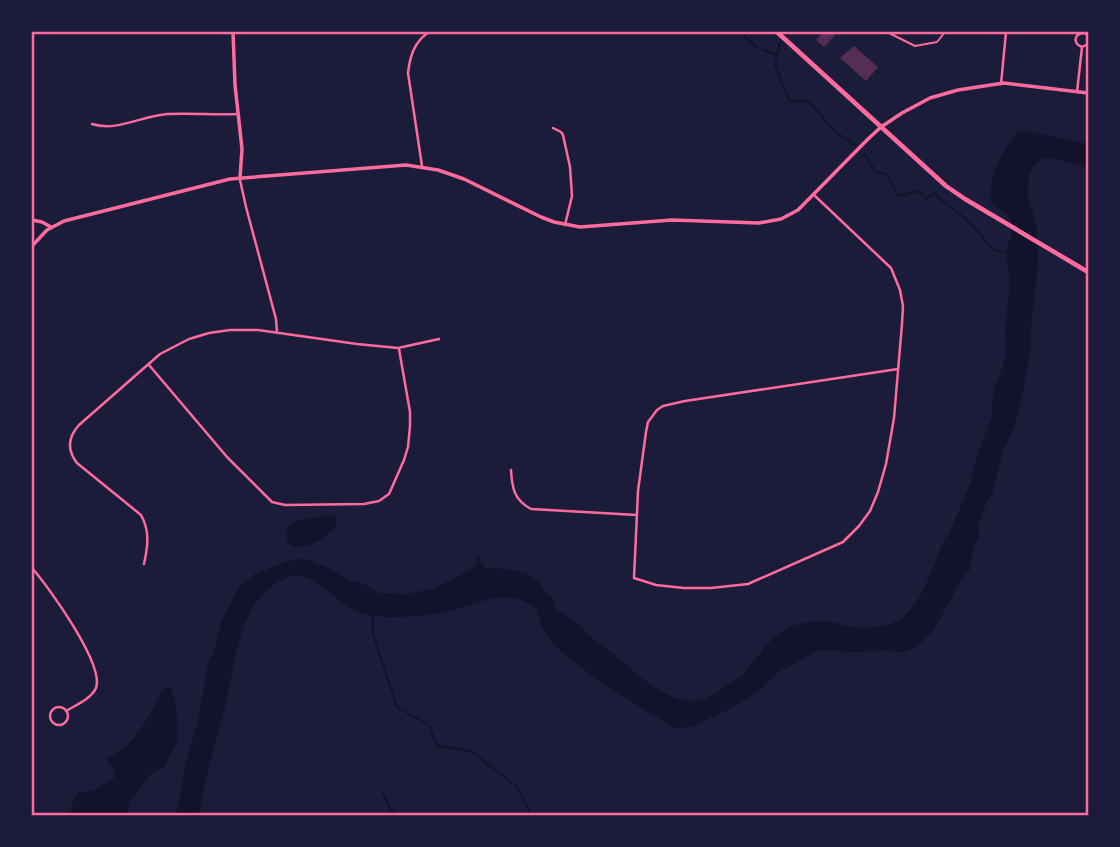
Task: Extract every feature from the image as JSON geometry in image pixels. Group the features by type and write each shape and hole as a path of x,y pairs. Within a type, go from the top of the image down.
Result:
{"main road":[{"path":"777,32 951,190 1088,272"}],"street":[{"path":"233,32 234,75 242,149 240,178 277,332"},
{"path":"422,166 408,73 415,46 429,32"},
{"path":"1001,83 1006,32"},
{"path":"1082,47 1076,43 1076,36 1082,33 1088,36"},
{"path":"1082,47 1088,44"},
{"path":"1077,92 1082,47"},
{"path":"32,246 51,227 77,217 217,182 406,165 422,166 464,179 541,217 565,225 580,227 672,220 765,222 791,215 881,127 934,96 1001,83 1088,93"},
{"path":"92,124 113,127 166,114 238,114"},
{"path":"553,128 563,135 570,167 572,196 565,225"},
{"path":"814,195 891,268 900,290 902,306 898,369 890,444 878,492 870,511 843,542 748,584 711,588 656,585 634,579 638,491 646,432 648,422 657,410 685,401 898,369"},
{"path":"32,220 51,227"},
{"path":"144,564 148,540 141,515 77,463 72,456 70,445 76,428 166,350 209,333 240,330 277,332 398,348 439,339"},
{"path":"149,365 228,457 272,502 285,505 364,504 379,501 389,494 408,447 410,412 398,348"},
{"path":"510,470 512,491 518,500 531,509 637,515"},
{"path":"32,568 69,619 97,673 93,692 66,711"},
{"path":"60,707 66,711 67,718 63,723 57,725 51,721 50,714 54,709 60,707"}],"path":[{"path":"887,32 915,46 937,42 945,32"}],"shaded area":[{"path":"1027,131 1088,144 1088,168 1051,158 1036,163 1029,173 1028,198 1037,226 1038,261 1031,344 1015,425 1003,451 993,491 979,524 979,537 974,544 970,569 961,580 934,630 917,647 904,652 846,652 832,649 817,651 777,673 761,690 726,711 691,727 673,728 596,679 557,648 542,627 536,608 515,598 495,598 433,614 379,616 350,608 311,580 290,577 272,586 251,610 239,641 200,811 198,815 176,816 208,665 221,622 239,587 255,574 285,562 308,560 379,593 405,594 434,589 470,570 477,564 476,554 485,568 525,573 539,581 554,600 555,609 569,617 658,690 690,701 709,697 738,679 774,637 792,626 825,621 867,628 896,622 902,618 922,592 949,534 971,482 976,459 992,416 996,382 1006,354 1005,330 1010,284 1006,253 1011,240 1012,222 991,202 992,182 1001,157 1016,133"},
{"path":"335,516 337,524 322,539 301,546 288,543 286,532 296,521"},
{"path":"170,686 176,702 178,740 164,767 151,774 129,803 129,815 54,815 53,813 69,813 78,793 93,791 114,778 115,772 106,759 132,740 160,694"}],"building":[{"path":"823,32 836,32 824,47 816,40"},
{"path":"854,46 878,67 866,81 840,58"}],"waterway":[{"path":"678,32 687,32"},
{"path":"723,32 742,34 756,47"},
{"path":"777,55 780,43"},
{"path":"764,50 777,55 775,65 789,101 808,101 836,132 855,145"},
{"path":"864,154 876,172 887,174 898,196 919,191 926,199 933,193 967,220 994,250 1006,252"},
{"path":"373,613 373,634 397,707 429,725 437,746 471,751 516,786 532,816"},
{"path":"383,793 396,816"}]}
